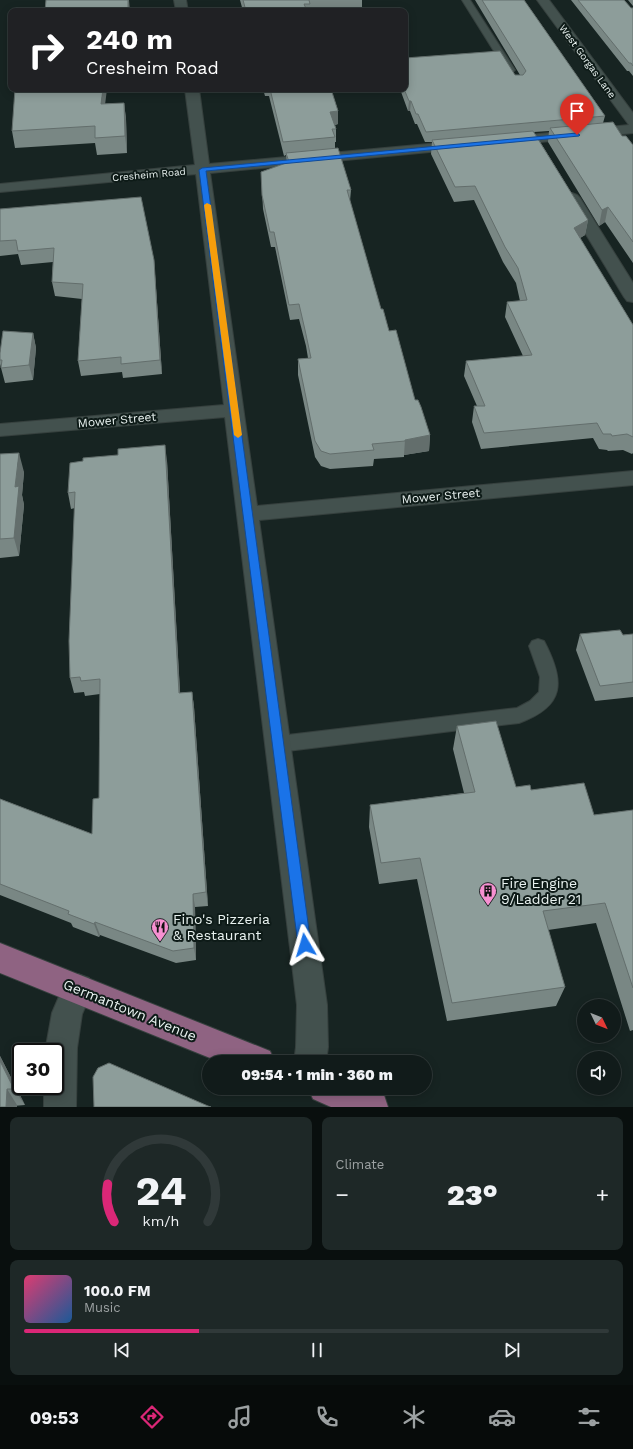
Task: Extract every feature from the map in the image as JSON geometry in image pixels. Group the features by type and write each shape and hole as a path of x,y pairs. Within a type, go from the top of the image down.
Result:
{"main road":[{"name":"Germantown Avenue","path":"0,958 242,1055"},
{"path":"342,1095 372,1107"}],"street":[{"name":"West Gorgas Lane","path":"543,0 633,122"},
{"path":"192,92 312,1005 311,1055"},
{"path":"496,142 633,130"},
{"path":"536,138 545,153"},
{"name":"Cresheim Road","path":"0,188 472,144"},
{"path":"565,186 633,297"},
{"name":"Mower Street","path":"0,430 234,410"},
{"name":"Mower Street","path":"248,514 633,478"},
{"path":"60,1107 61,1048 67,1013 78,989"}],"lane":[{"path":"466,0 514,76"},
{"path":"279,744 519,715 540,705 549,693 550,679 538,646"}],"building":[{"path":"46,0 128,0 128,8 45,8"},
{"path":"243,0 309,0 310,4 304,4 306,8 245,8"},
{"path":"482,0 524,0 605,116 426,132 405,92 408,92 408,58 500,51 515,75 523,75 526,71"},
{"path":"578,0 624,0 631,8 633,8 633,66 629,63"},
{"path":"15,92 103,92 101,104 124,103 125,136 95,138 95,126 12,131"},
{"path":"271,92 332,92 338,111 330,112 336,129 332,129 335,137 283,142"},
{"path":"613,122 622,136 626,136 633,145 633,242 608,207 602,210 550,128"},
{"path":"533,131 588,220 574,228 633,325 633,437 627,434 612,436 611,434 603,434 597,423 484,433 474,406 485,406 466,361 532,355 507,302 527,300 518,268 505,247 475,186 455,187 432,140"},
{"path":"338,148 351,190 347,190 381,309 383,309 389,331 396,330 415,400 418,400 421,407 430,435 405,441 372,444 374,450 330,454 321,451 315,441 298,359 311,358 299,304 289,305 274,232 270,232 262,195 261,172 289,162 286,153"},
{"path":"141,197 154,260 160,360 121,364 121,357 78,361 83,284 52,282 54,248 18,251 16,240 0,241 0,209"},
{"path":"3,331 33,333 29,365 1,368 2,360 0,360 0,353"},
{"path":"165,445 179,693 192,692 206,892 193,894 194,948 173,951 95,922 94,924 68,914 69,911 0,884 0,799 92,834 93,799 99,798 100,679 81,681 80,677 70,678 69,641 75,492 68,493 70,463 83,461 83,458 118,455 118,449"},
{"path":"19,453 15,487 19,486 14,538 0,539 0,454"},
{"path":"620,630 623,635 633,634 633,682 600,686 580,634"},
{"path":"496,721 516,787 530,785 531,790 584,783 594,815 633,810 633,988 605,903 543,911 565,987 452,1003 420,858 381,863 370,805 475,792 457,726"},
{"path":"0,1061 12,1085 12,1089 7,1089 6,1107 0,1107"},
{"path":"109,1063 211,1107 94,1107 93,1077 98,1068"}],"slow traffic":[{"path":"207,205 238,435"}],"place":[{"name":"Fire Engine 9/Ladder 21","path":"488,906"},
{"name":"Fino's Pizzeria & Restaurant","path":"160,942"}],"route":[{"path":"305,945 202,170 577,135"}]}
